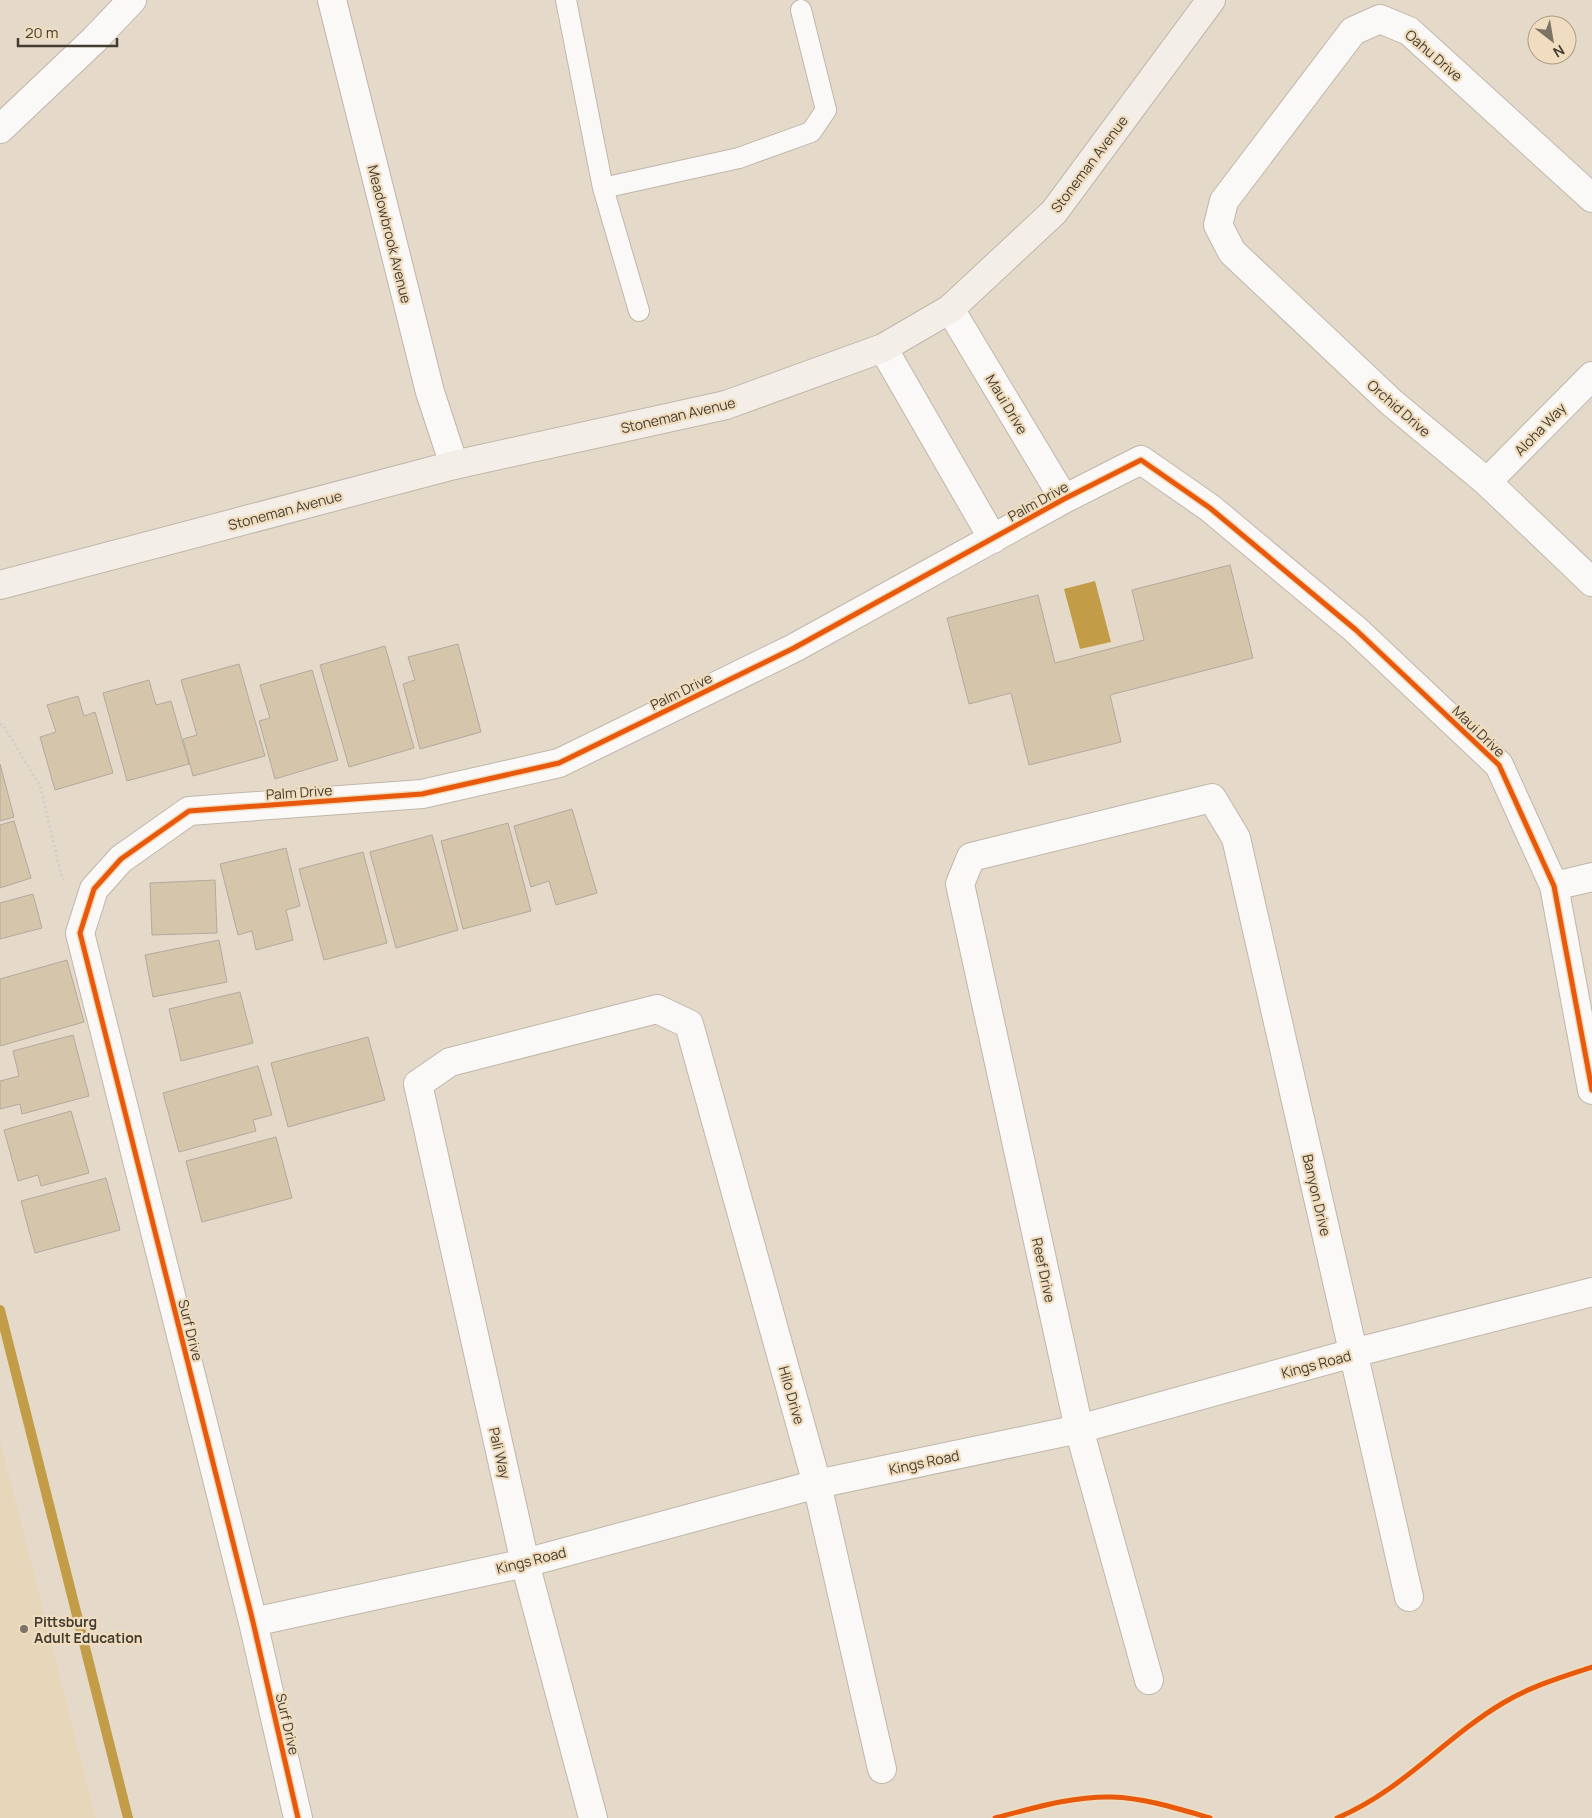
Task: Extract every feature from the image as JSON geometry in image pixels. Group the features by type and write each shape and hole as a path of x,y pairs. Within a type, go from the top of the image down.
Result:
{"street":[{"path":"0,129 94,40 132,0"},
{"name":"Meadowbrook Avenue","path":"332,0 430,392 454,466"},
{"name":"Stoneman Avenue","path":"0,585 454,466 726,405 883,348 950,309 1054,212 1211,0"},
{"name":"Oahu Drive","path":"1218,225 1224,201 1353,31 1380,19 1409,31 1592,198"},
{"name":"Orchid Drive","path":"1218,225 1232,252 1390,402 1487,482 1592,582"},
{"name":"Maui Drive","path":"950,309 1064,499"},
{"path":"883,348 993,539"},
{"name":"Aloha Way","path":"1487,482 1592,376"},
{"name":"Palm Drive","path":"121,859 189,811 422,794 559,763 794,648 1064,499 1141,460 1210,508"},
{"name":"Maui Drive","path":"1210,508 1356,630 1499,765 1554,886 1592,1090"},
{"name":"Reef Drive","path":"1149,1680 1079,1429 960,884 971,857 1212,798"},
{"name":"Banyon Drive","path":"1212,798 1236,838 1409,1597"},
{"name":"Surf Drive","path":"121,859 94,889 80,933 253,1622 298,1818"},
{"path":"1554,886 1592,877"},
{"name":"Pali Way","path":"593,1818 525,1563 418,1084 450,1062 657,1009 689,1024"},
{"name":"Hilo Drive","path":"689,1024 817,1484 882,1769"},
{"name":"Kings Road","path":"253,1622 525,1563 817,1484 1079,1429 1353,1353 1592,1292"}],"lane":[{"path":"566,0 603,188 639,311"},
{"path":"603,188 740,158 811,132 826,110 801,10"}],"path":[{"path":"0,724 3,725 40,786 62,878 94,889"}],"shaded area":[{"path":"1095,581 1111,642 1080,649 1064,589"},
{"name":"Pittsburg Adult Education","path":"0,1440 96,1818 0,1818"}],"building":[{"path":"1230,565 1253,658 1110,695 1121,742 1029,765 1011,693 969,704 947,618 1038,595 1055,663 1144,640 1132,590"},
{"path":"458,644 481,732 420,749 403,684 415,680 408,657"},
{"path":"385,646 414,748 349,767 320,665"},
{"path":"239,664 265,756 193,776 183,739 197,735 181,680"},
{"path":"312,670 338,760 275,779 259,721 270,718 260,685"},
{"path":"149,680 156,705 171,701 189,764 127,781 103,693"},
{"path":"78,696 84,716 95,712 113,773 55,790 40,737 56,732 47,705"},
{"path":"0,764 14,817 0,821"},
{"path":"572,809 597,893 556,905 549,881 531,887 514,826"},
{"path":"14,821 31,878 0,888 0,825"},
{"path":"508,823 531,911 463,929 441,841"},
{"path":"432,835 458,930 396,948 370,852"},
{"path":"286,848 300,906 286,910 293,940 256,950 252,931 238,935 220,864"},
{"path":"363,852 387,943 324,960 299,869"},
{"path":"215,880 217,933 152,935 150,883"},
{"path":"33,894 42,928 0,939 0,903"},
{"path":"219,940 227,982 153,997 145,955"},
{"path":"67,960 84,1022 0,1046 0,979"},
{"path":"240,992 253,1043 181,1061 169,1009"},
{"path":"73,1035 89,1096 22,1114 20,1104 0,1109 0,1081 19,1076 13,1051"},
{"path":"368,1037 385,1100 288,1127 271,1063"},
{"path":"258,1066 272,1115 253,1120 256,1131 179,1152 163,1093"},
{"path":"71,1111 89,1173 41,1186 38,1175 18,1181 4,1130"},
{"path":"276,1137 292,1198 202,1222 186,1161"},
{"path":"106,1178 120,1230 35,1253 21,1201"}],"waterway":[{"path":"0,1310 128,1818"}],"cycle path":[{"path":"298,1818 253,1622 80,933 94,889 121,859 189,811 422,794 559,763 794,648 1064,499 1141,460 1210,508 1356,630 1499,765 1554,886 1592,1090"},
{"path":"1337,1818 1382,1794 1461,1732 1503,1703 1558,1678 1592,1667"},
{"path":"995,1818 1068,1801 1097,1797 1124,1798 1149,1802 1210,1818"}],"place":[{"name":"Pittsburg Adult Education","path":"24,1629"}]}
